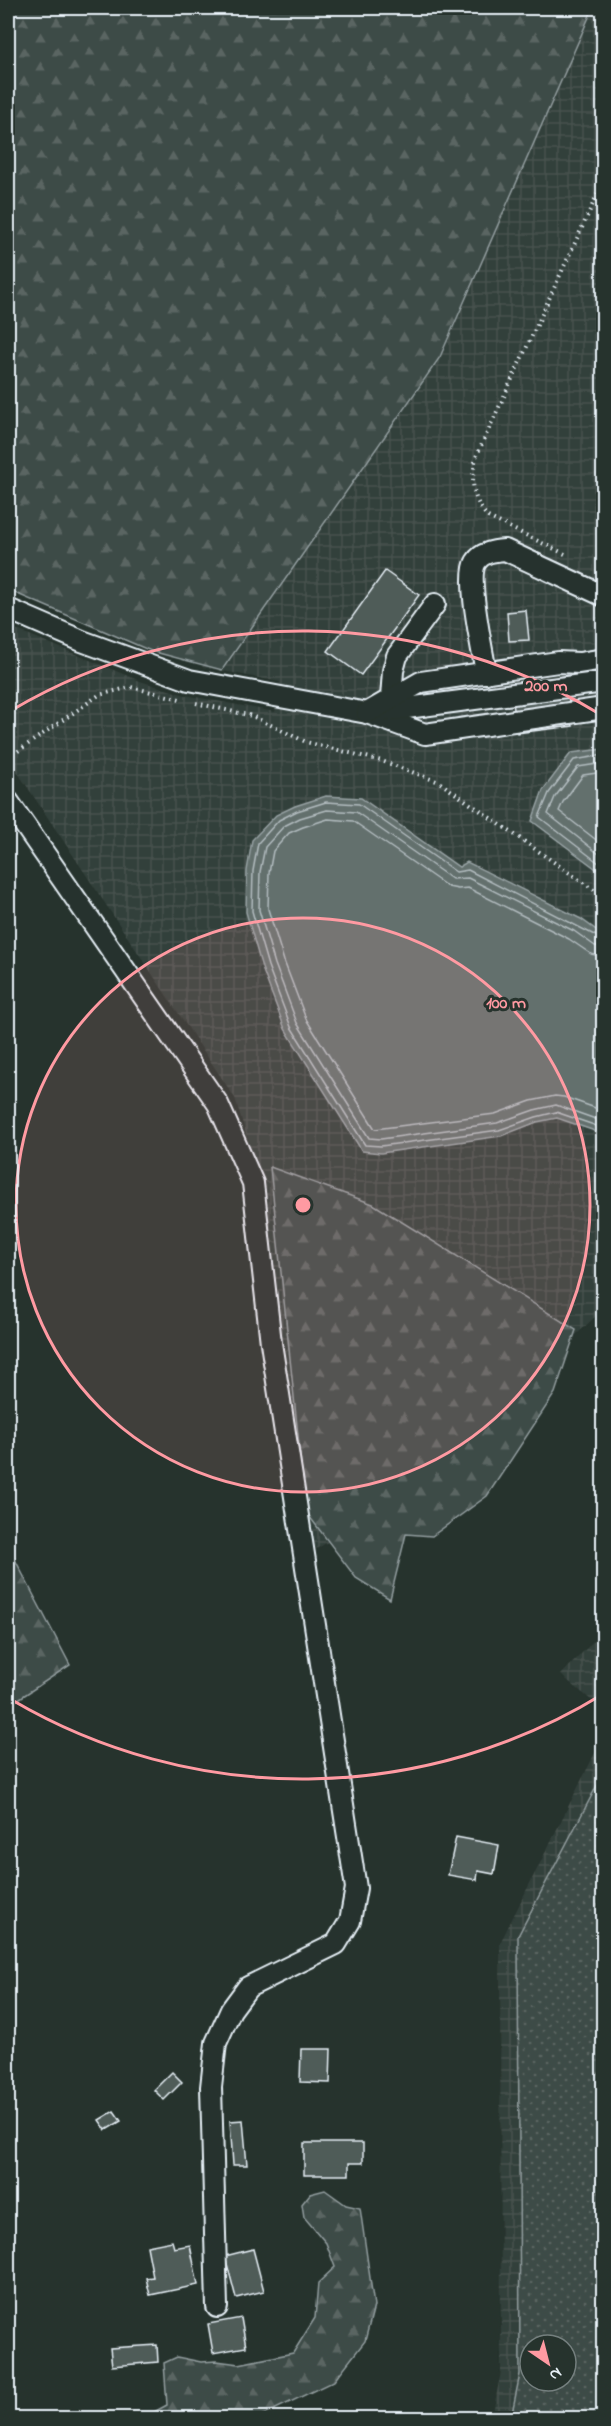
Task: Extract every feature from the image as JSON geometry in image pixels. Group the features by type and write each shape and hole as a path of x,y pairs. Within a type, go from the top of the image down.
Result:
{"street":[{"path":"486,673 472,580 476,562 489,551 504,550 603,596"},
{"path":"392,698 393,671 398,656 435,604"},
{"path":"8,609 82,641 189,680 367,713 425,734 603,708"},
{"path":"367,713 421,682 558,662 579,663 603,659"},
{"path":"367,713 603,682"},
{"path":"8,801 218,1104 253,1183 271,1343 356,1888 350,1921 336,1944 248,1987 231,2010 216,2043 211,2087 217,2307"}],"path":[{"path":"574,558 488,517 478,507 473,492 472,474 476,457 603,180"},
{"path":"8,758 99,695 131,687 252,716 306,742 382,762 439,782 603,897"}],"shaded area":[{"path":"579,8 603,8 603,1307 409,1493 313,1551 255,1164 235,1098 8,758 8,626 140,681 185,695 275,712 280,682 202,667 413,367"},
{"path":"603,1631 603,1710 561,1675"},
{"path":"603,1737 603,2418 492,2418 501,2371 500,1943"}],"green space":[{"path":"8,8 593,8 440,357 222,670 151,651 8,590"},
{"path":"270,1167 373,1204 576,1330 555,1393 487,1496 432,1536 406,1534 390,1599 356,1578 306,1512"},
{"path":"8,1546 70,1665 8,1706"},
{"path":"603,1774 603,2418 511,2418 518,2384 518,2393 578,2393 578,2333 520,2333 518,1936"},
{"path":"325,2190 346,2205 360,2208 374,2306 365,2341 334,2381 257,2418 143,2418 167,2405 164,2363 177,2357 201,2362 217,2361 239,2364 293,2353 315,2318 318,2283 335,2267 326,2243 304,2217 302,2204 310,2194"}],"water":[{"path":"604,749 603,874 532,821 543,790 571,753"},
{"path":"326,796 361,798 459,867 467,862 581,919 603,935 603,1138 592,1130 557,1118 537,1122 501,1136 381,1153 362,1151 285,1029 262,968 246,912 247,871 252,840 276,815"}],"building":[{"path":"385,571 419,595 361,675 328,651"},
{"path":"526,610 529,640 509,641 507,612"},
{"path":"565,678 573,726 517,733 511,686"},
{"path":"456,1837 499,1845 494,1874 478,1871 477,1880 448,1875"},
{"path":"301,2049 331,2049 330,2083 300,2082"},
{"path":"172,2072 182,2082 164,2100 154,2090"},
{"path":"114,2111 121,2121 106,2130 99,2120"},
{"path":"243,2120 247,2165 233,2165 230,2121"},
{"path":"304,2143 363,2143 363,2163 349,2163 349,2175 304,2175"},
{"path":"172,2241 174,2248 190,2245 198,2285 150,2295 146,2278 153,2277 147,2246"},
{"path":"253,2249 264,2291 236,2298 225,2256"},
{"path":"241,2318 246,2347 213,2353 208,2324"},
{"path":"157,2345 158,2362 112,2366 110,2348"}]}
